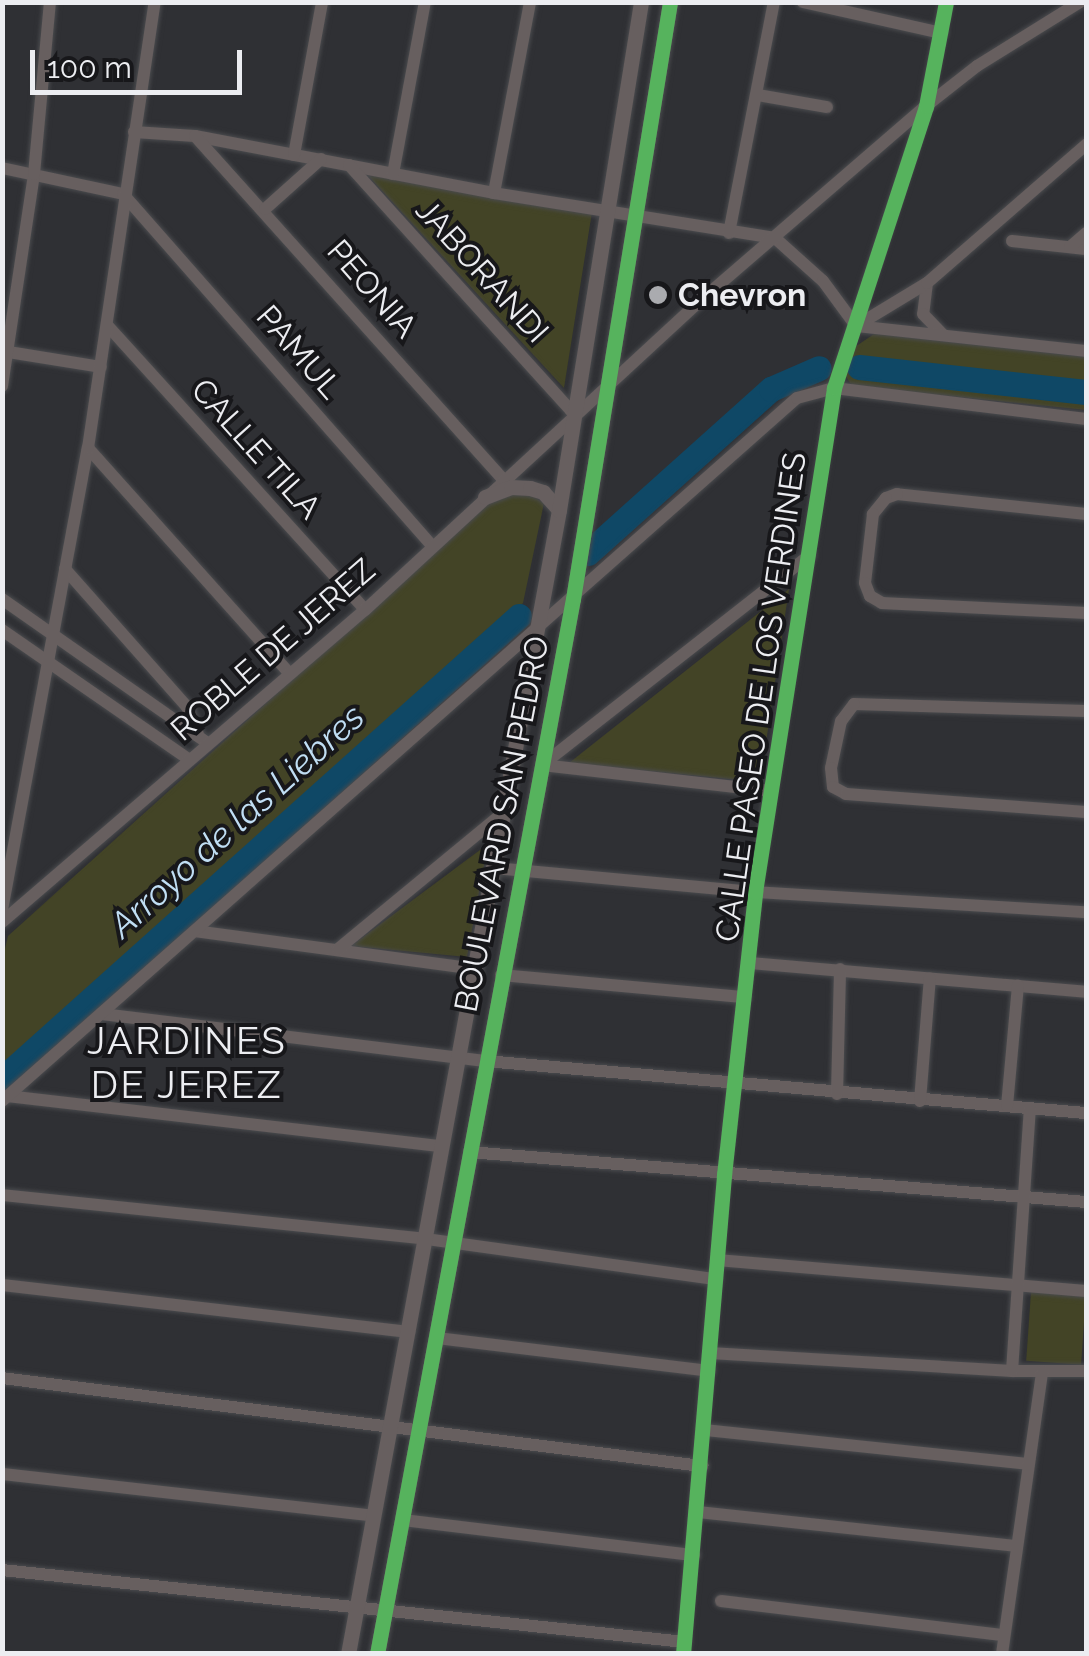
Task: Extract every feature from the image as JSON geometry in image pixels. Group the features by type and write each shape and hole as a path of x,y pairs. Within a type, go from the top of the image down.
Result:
{"street":[{"path":"2,386 34,174 50,2"},
{"path":"2,910 88,448 123,194 156,2"},
{"path":"294,155 322,2"},
{"path":"393,174 424,2"},
{"path":"494,194 530,2"},
{"path":"559,510 641,2"},
{"name":"BOULEVARD SAN PEDRO","path":"377,1654 574,594 670,2"},
{"path":"728,233 774,2"},
{"path":"804,2 942,33"},
{"name":"CALLE PASEO DE LOS VERDINES","path":"684,1648 724,1175 755,892 836,381 926,106 946,2"},
{"name":"ROBLE DE JEREZ","path":"2,922 188,759 203,739 290,674 364,610 576,415 926,106 978,66 1080,2"},
{"path":"758,95 827,107"},
{"path":"134,132 195,136 494,194 774,238 814,271 856,326 1086,351"},
{"name":"PEONIA","path":"195,136 265,209 504,480"},
{"path":"856,326 927,283 1086,145"},
{"path":"265,209 321,159"},
{"name":"JABORANDI","path":"348,164 576,415"},
{"path":"2,168 123,194"},
{"name":"PAMUL","path":"123,194 432,546"},
{"path":"1070,247 1086,233"},
{"path":"1012,241 1086,249"},
{"path":"927,283 922,314 943,336"},
{"name":"CALLE TILA","path":"107,325 364,610"},
{"path":"5,352 101,367"},
{"path":"5,1098 782,409 836,381 1086,419"},
{"path":"88,448 290,674"},
{"path":"485,497 511,487 530,488 543,492 559,510"},
{"path":"1086,514 897,494 886,498 873,514 864,583 870,596 882,602 1086,614"},
{"name":"BOULEVARD SAN PEDRO","path":"348,1654 559,510"},
{"path":"542,765 810,555"},
{"path":"65,568 187,707 203,739"},
{"path":"2,599 203,739"},
{"path":"2,630 188,759"},
{"path":"1086,710 854,704 842,721 831,768 833,787 846,794 1086,812"},
{"path":"542,765 771,791"},
{"path":"338,948 504,812"},
{"path":"495,868 755,892 1086,912"},
{"path":"195,930 475,969"},
{"path":"750,963 1086,992"},
{"path":"837,1094 840,969"},
{"path":"501,975 745,997"},
{"path":"920,1101 930,978"},
{"path":"1008,1106 1018,985"},
{"path":"102,1014 485,1062 1086,1113"},
{"path":"5,1098 441,1146"},
{"path":"1012,1371 1030,1109"},
{"path":"468,1152 1086,1202"},
{"path":"2,1195 426,1239 716,1279"},
{"path":"717,1260 1086,1292"},
{"path":"2,1285 409,1332"},
{"path":"437,1338 708,1370"},
{"path":"710,1353 1012,1371 1086,1371"},
{"path":"1002,1654 1042,1372"},
{"path":"2,1378 702,1466"},
{"path":"705,1430 1026,1464"},
{"path":"2,1474 374,1516"},
{"path":"698,1512 1015,1546"},
{"path":"402,1520 694,1555"},
{"path":"2,1570 684,1648"},
{"path":"721,1601 1004,1635"}],"green space":[{"path":"362,169 592,212 564,388"},
{"path":"874,334 1086,357 1086,410 852,386 845,375 852,349"},
{"path":"510,491 529,494 544,503 523,603 3,1072 2,961 8,936 487,504"},
{"path":"789,589 760,782 569,763"},
{"path":"488,844 467,957 351,946"},
{"path":"1031,1292 1086,1296 1081,1365 1026,1361"}],"waterway":[{"name":"Arroyo de las Liebres","path":"859,367 1086,392"},
{"name":"Arroyo de las Liebres","path":"588,553 771,389 819,368"},
{"name":"Arroyo de las Liebres","path":"2,1079 519,616"}],"cycle path":[{"path":"377,1654 573,599 670,2"},
{"path":"683,1654 724,1175 755,892 834,388 926,106 946,2"}],"place":[{"name":"Chevron","path":"658,295"}],"district":[{"name":"JARDINES DE JEREZ","path":"187,1063"}]}
